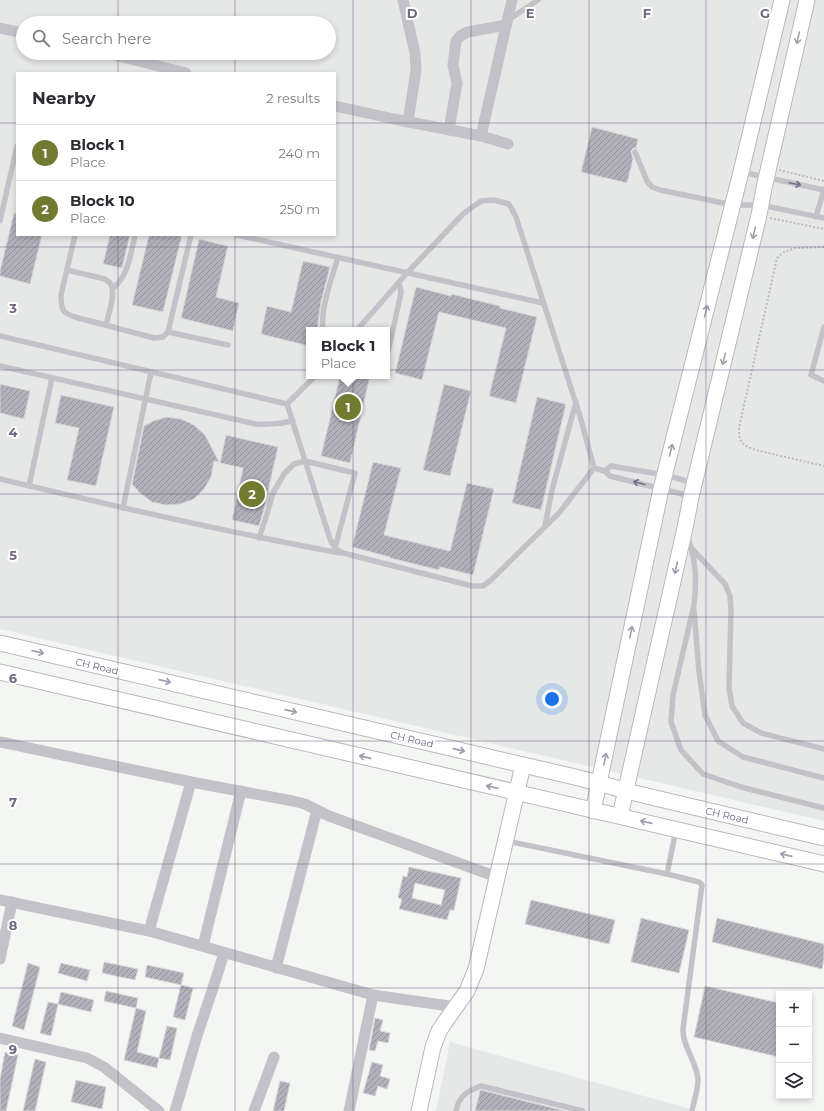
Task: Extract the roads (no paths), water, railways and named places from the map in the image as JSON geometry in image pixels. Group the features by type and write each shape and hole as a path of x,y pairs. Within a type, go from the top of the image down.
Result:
{"street":[{"path":"403,0 415,53 416,70 408,122"},
{"path":"481,136 512,0"},
{"path":"593,811 663,482 742,172 782,0"},
{"path":"620,816 685,528 692,490 760,210 767,172 807,0"},
{"path":"449,130 457,87 457,78 453,65 456,41 460,36 468,32 507,23"},
{"path":"0,28 16,31"},
{"path":"135,60 182,72"},
{"path":"336,106 481,136 508,144"},
{"name":"CH Road","path":"0,643 600,783 626,791 824,838"},
{"path":"0,672 824,864"},
{"path":"0,742 192,782 299,802 329,816 497,877"},
{"path":"419,1111 433,1047 442,1027 467,991 476,969 523,765"},
{"path":"149,931 192,782"},
{"path":"203,946 241,791"},
{"path":"276,968 317,810"},
{"path":"0,900 149,931 373,995 456,1007"},
{"path":"0,959 12,902"},
{"path":"175,1111 197,1036 224,953"},
{"path":"349,1111 373,995"},
{"path":"0,1038 87,1058 96,1062 159,1111"},
{"path":"254,1111 274,1057"}],"lane":[{"path":"507,23 538,0"},
{"path":"0,221 16,150"},
{"path":"635,152 647,181 652,186 660,190 760,210 824,218"},
{"path":"742,172 767,172 824,190 816,217"},
{"path":"360,327 407,273 463,214 481,201 494,200 509,204 516,217 576,402 594,468"},
{"path":"75,236 61,295 61,305 64,312 75,317 154,338 163,337 168,332 191,236"},
{"path":"112,288 121,280 126,270 135,236"},
{"path":"242,236 543,303"},
{"path":"323,327 323,312 338,257"},
{"path":"67,270 105,279 110,283 113,295 106,325"},
{"path":"390,343 401,293 398,283"},
{"path":"824,327 821,350 810,375 824,381"},
{"path":"168,332 228,345"},
{"path":"0,336 287,404"},
{"path":"0,366 256,424 282,424 293,421"},
{"path":"123,508 151,372"},
{"path":"29,486 52,378"},
{"path":"287,404 311,379"},
{"path":"545,526 554,483 576,402"},
{"path":"287,404 330,538 335,548 343,553"},
{"path":"258,538 268,514 273,493 284,474 294,464 305,461 355,474 335,548"},
{"path":"605,471 611,466 692,490"},
{"path":"594,468 605,471 610,476 663,482 692,490"},
{"path":"0,480 258,538 343,553 472,586 483,586 491,580 559,512 594,468"},
{"path":"685,528 692,548 696,573 696,590 694,605 673,695 671,722 681,750 703,774 741,787 824,808"},
{"path":"692,548 725,584 730,596 729,688 732,706 743,723 761,733 824,749"},
{"path":"694,605 699,672 705,715 718,741 743,757 824,778"},
{"path":"667,874 676,830"},
{"path":"505,841 667,874 699,882 702,885 683,1029 683,1036 698,1079 692,1111"},
{"path":"456,1111 457,1104 463,1095 472,1089 481,1086 583,1111"}],"place":[{"name":"Block 1","path":"348,407"},
{"name":"Block 10","path":"252,494"}]}
